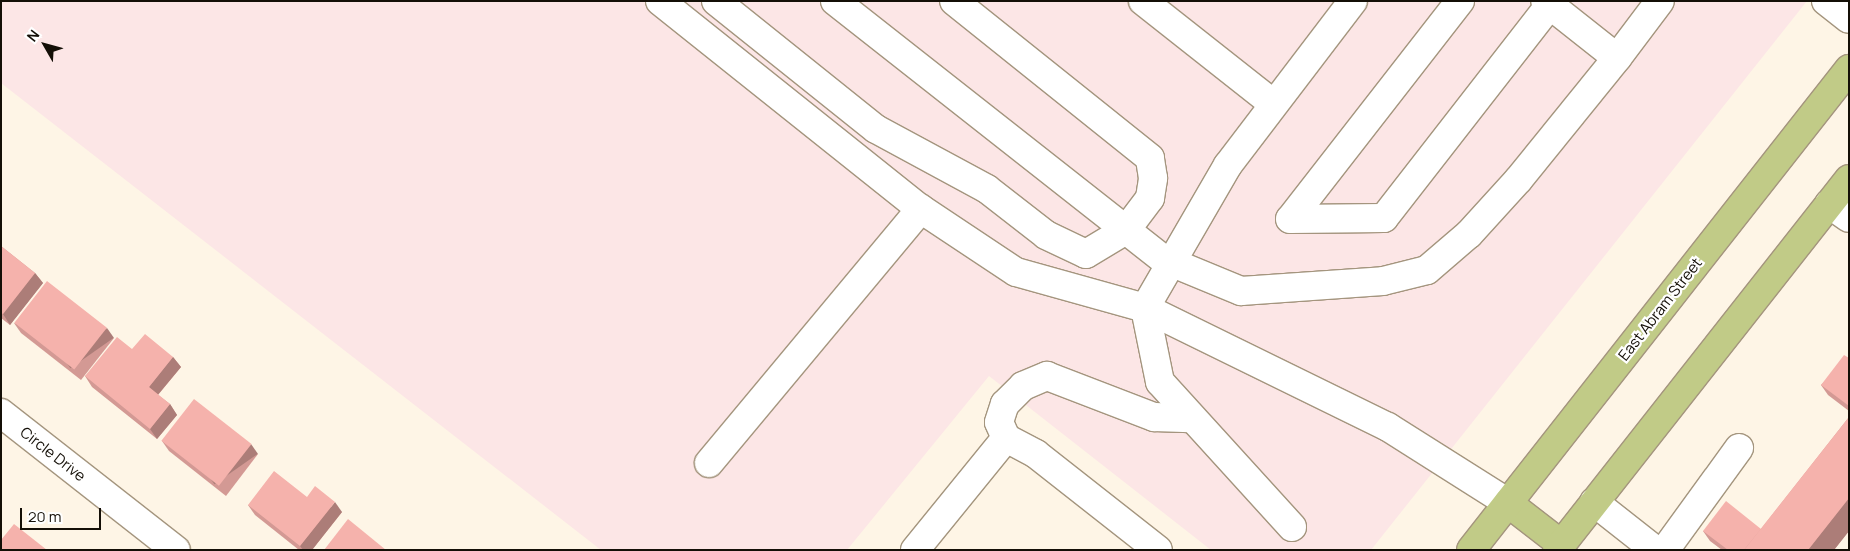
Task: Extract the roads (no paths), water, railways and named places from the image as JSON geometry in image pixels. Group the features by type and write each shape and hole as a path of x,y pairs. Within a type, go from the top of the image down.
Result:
{"main road":[{"name":"East Abram Street","path":"1471,550 1849,69"},
{"path":"1508,503 1562,548 1594,502 1839,211 1849,179"}],"street":[{"path":"660,1 921,209 1016,272 1145,308 1388,427 1508,503"},
{"path":"716,1 876,129 987,189 1046,235 1086,254 1126,230 1150,198 1153,178 1150,158 1138,145 954,1"},
{"path":"835,1 1172,264 1241,291 1383,281 1427,270 1469,234 1519,179 1617,58 1660,1"},
{"path":"1143,1 1272,103"},
{"path":"1292,526 1190,418 1160,382 1145,308 1228,165 1272,103 1353,1"},
{"path":"1460,1 1290,218 1384,218 1549,2 1617,58"},
{"path":"1826,1 1849,20"},
{"path":"709,463 921,209"},
{"path":"1158,550 1036,454 1006,438 998,422 1005,404 1023,386 1047,376 1154,417 1190,418"},
{"name":"Circle Drive","path":"1,413 164,546"},
{"path":"915,550 1006,438"},
{"path":"1665,550 1739,448"},
{"path":"1594,502 1655,550"}]}
